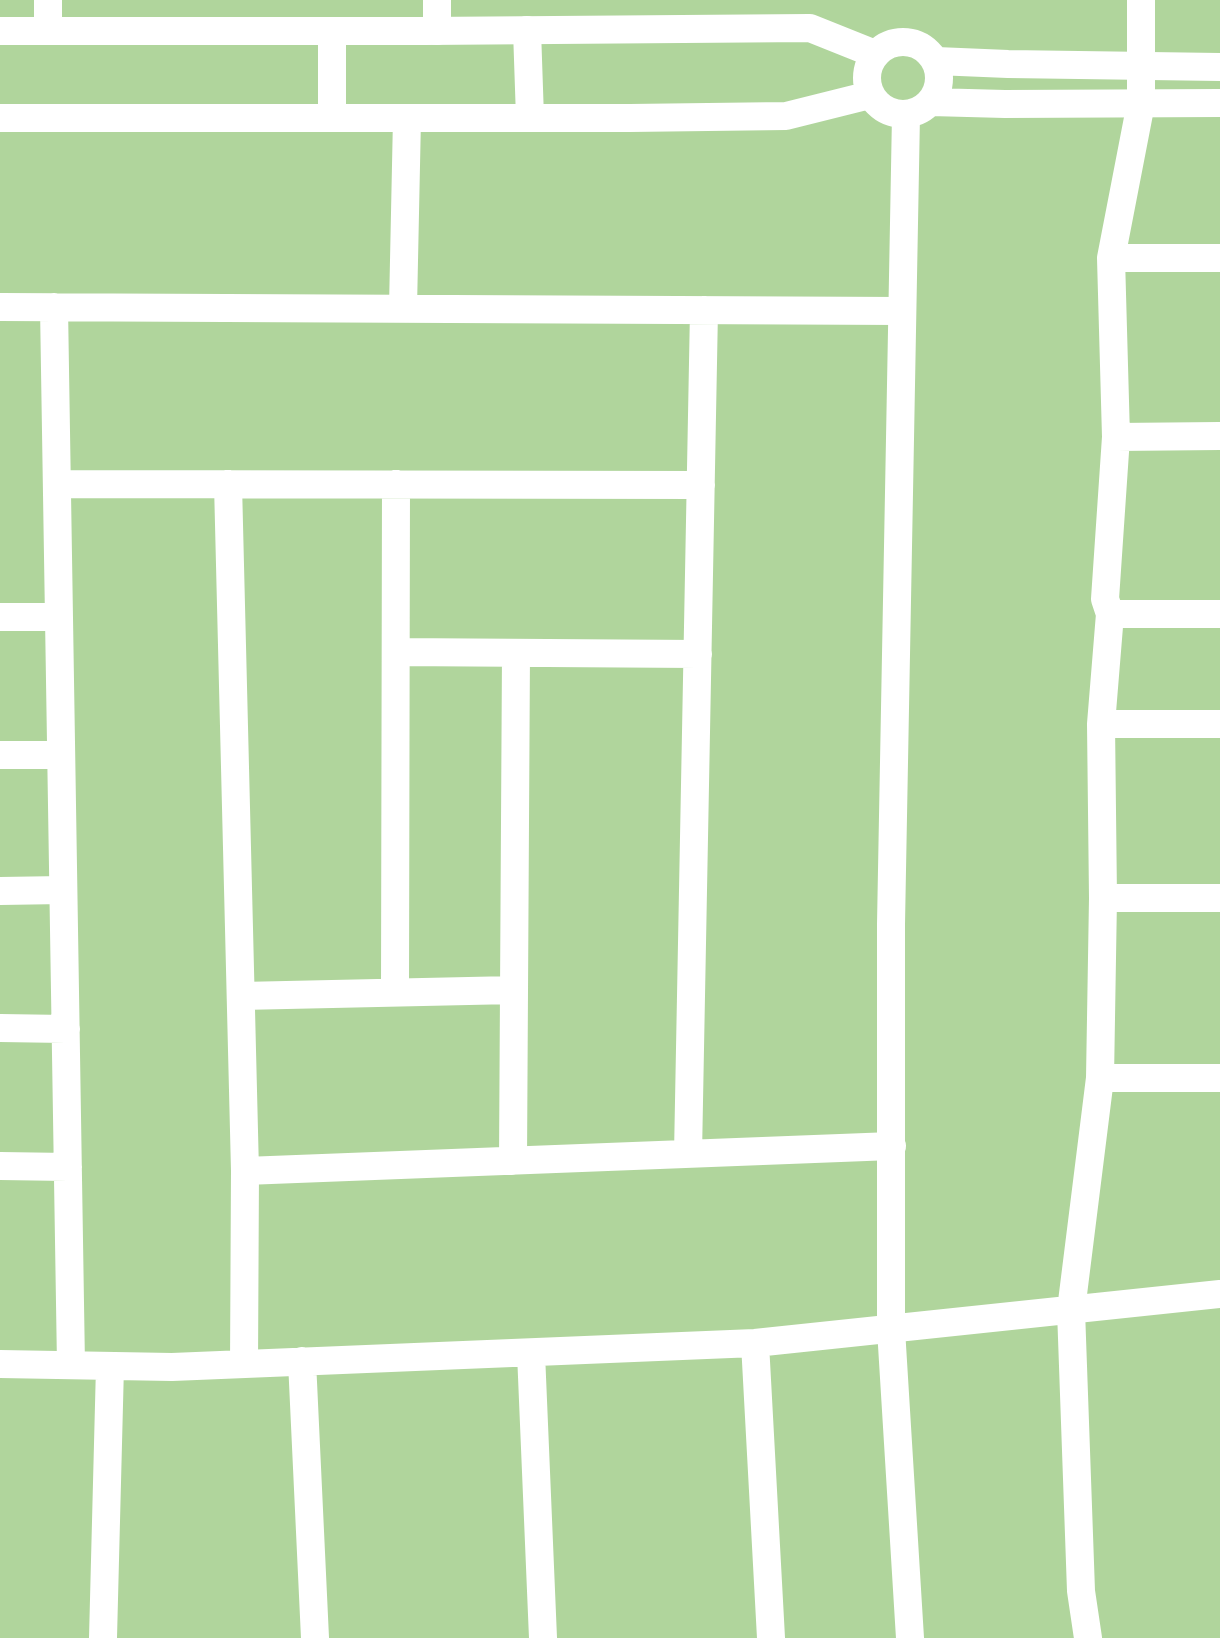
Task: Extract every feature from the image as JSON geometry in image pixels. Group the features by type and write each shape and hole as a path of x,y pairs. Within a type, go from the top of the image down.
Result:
{"street":[{"path":"48,0 48,31"},
{"path":"437,0 437,31"},
{"path":"1088,1638 1081,1591 1070,1310 1100,1078 1103,898 1101,724 1110,614 1105,599 1116,437 1111,258 1140,103 1141,0"},
{"path":"0,31 437,31 810,28 875,54"},
{"path":"527,30 530,118"},
{"path":"332,31 332,118"},
{"path":"900,42 915,44 927,50 936,61 939,76 938,89 931,102 919,112 906,115 890,113 879,106 870,95 866,81 867,70 875,54 882,48 900,42"},
{"path":"936,61 1220,67"},
{"path":"0,118 786,116 870,95"},
{"path":"931,102 1005,104 1220,103"},
{"path":"906,115 892,924 891,1328 910,1638"},
{"path":"403,308 407,118"},
{"path":"1111,258 1220,258"},
{"path":"0,307 902,311"},
{"path":"54,307 71,1365"},
{"path":"688,1154 704,310"},
{"path":"1116,437 1220,436"},
{"path":"57,484 701,485"},
{"path":"228,484 245,1171 244,1364"},
{"path":"395,991 396,484"},
{"path":"1110,614 1220,614"},
{"path":"0,617 59,617"},
{"path":"396,652 698,654"},
{"path":"513,1161 516,653"},
{"path":"1101,724 1220,724"},
{"path":"0,755 61,755"},
{"path":"0,891 63,890"},
{"path":"1103,898 1220,898"},
{"path":"240,996 395,991 514,990"},
{"path":"0,1028 66,1029"},
{"path":"1100,1078 1220,1078"},
{"path":"245,1171 892,1146"},
{"path":"0,1166 68,1167"},
{"path":"0,1364 172,1367 755,1343 1220,1294"},
{"path":"755,1343 771,1638"},
{"path":"531,1353 543,1638"},
{"path":"302,1362 315,1638"},
{"path":"103,1638 110,1366"}]}
